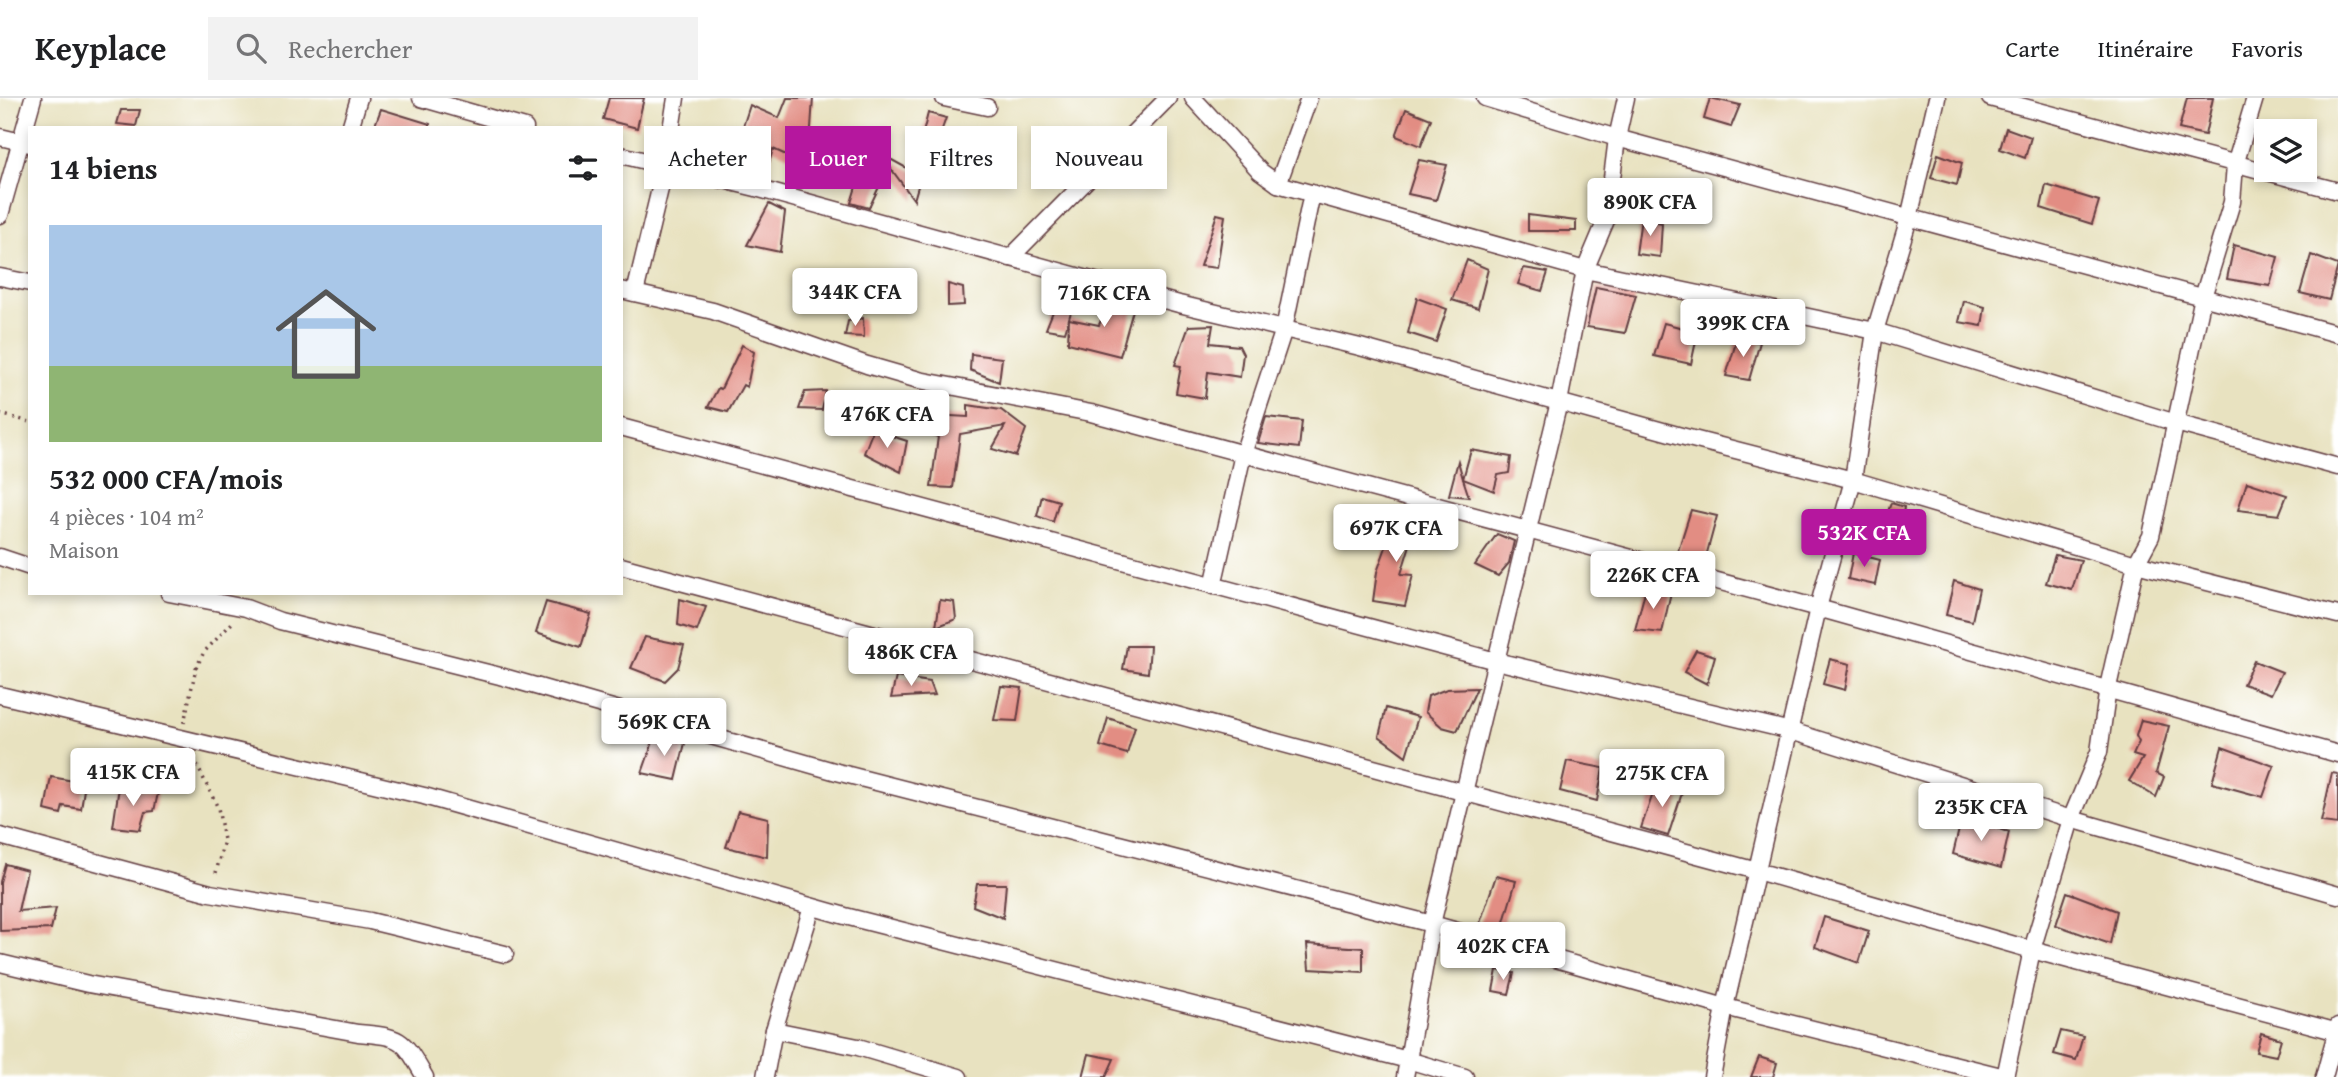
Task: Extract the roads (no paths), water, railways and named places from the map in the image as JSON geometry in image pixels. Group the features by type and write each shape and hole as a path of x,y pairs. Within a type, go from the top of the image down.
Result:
{"street":[{"path":"0,215 24,142 33,98"},
{"path":"352,126 359,98"},
{"path":"421,98 518,126"},
{"path":"672,126 676,98"},
{"path":"944,98 987,107"},
{"path":"1010,258 1168,98"},
{"path":"1193,98 1260,171 1278,184 1585,270 1875,331 2176,423 2338,467"},
{"path":"1278,184 1309,98"},
{"path":"1485,98 1617,138 2338,334"},
{"path":"1405,1077 1432,924 1559,402 1585,270 1607,218 1617,138 1626,98"},
{"path":"1712,1077 1725,1007 1818,608 1853,480 1875,331 1909,218 1937,98"},
{"path":"1990,98 2338,191"},
{"path":"179,595 246,608 281,621 500,676 837,772 1432,924 1725,1007 2005,1077 2032,950 2071,819 2099,752 2108,687 2136,564 2151,536 2203,297 2232,202 2235,165 2255,98"},
{"path":"0,137 24,142"},
{"path":"623,156 644,162"},
{"path":"659,189 628,292 713,311 867,365 919,380 1091,413 2108,687 2338,754"},
{"path":"760,189 1010,258 1853,480 2136,564 2338,615"},
{"path":"1213,586 1243,454 1284,329 1312,193"},
{"path":"0,277 28,283"},
{"path":"623,428 1496,661 1791,731 2071,819 2338,895"},
{"path":"0,557 28,566"},
{"path":"623,567 1464,792 2032,950 2337,1030 2324,1077"},
{"path":"0,695 424,796 812,907 1465,1077"},
{"path":"0,836 210,893 370,921 505,954"},
{"path":"765,1077 774,1030 812,907"},
{"path":"0,963 88,984 358,1032 396,1036 411,1052 425,1077"},
{"path":"774,1030 858,1047 959,1077"}]}
